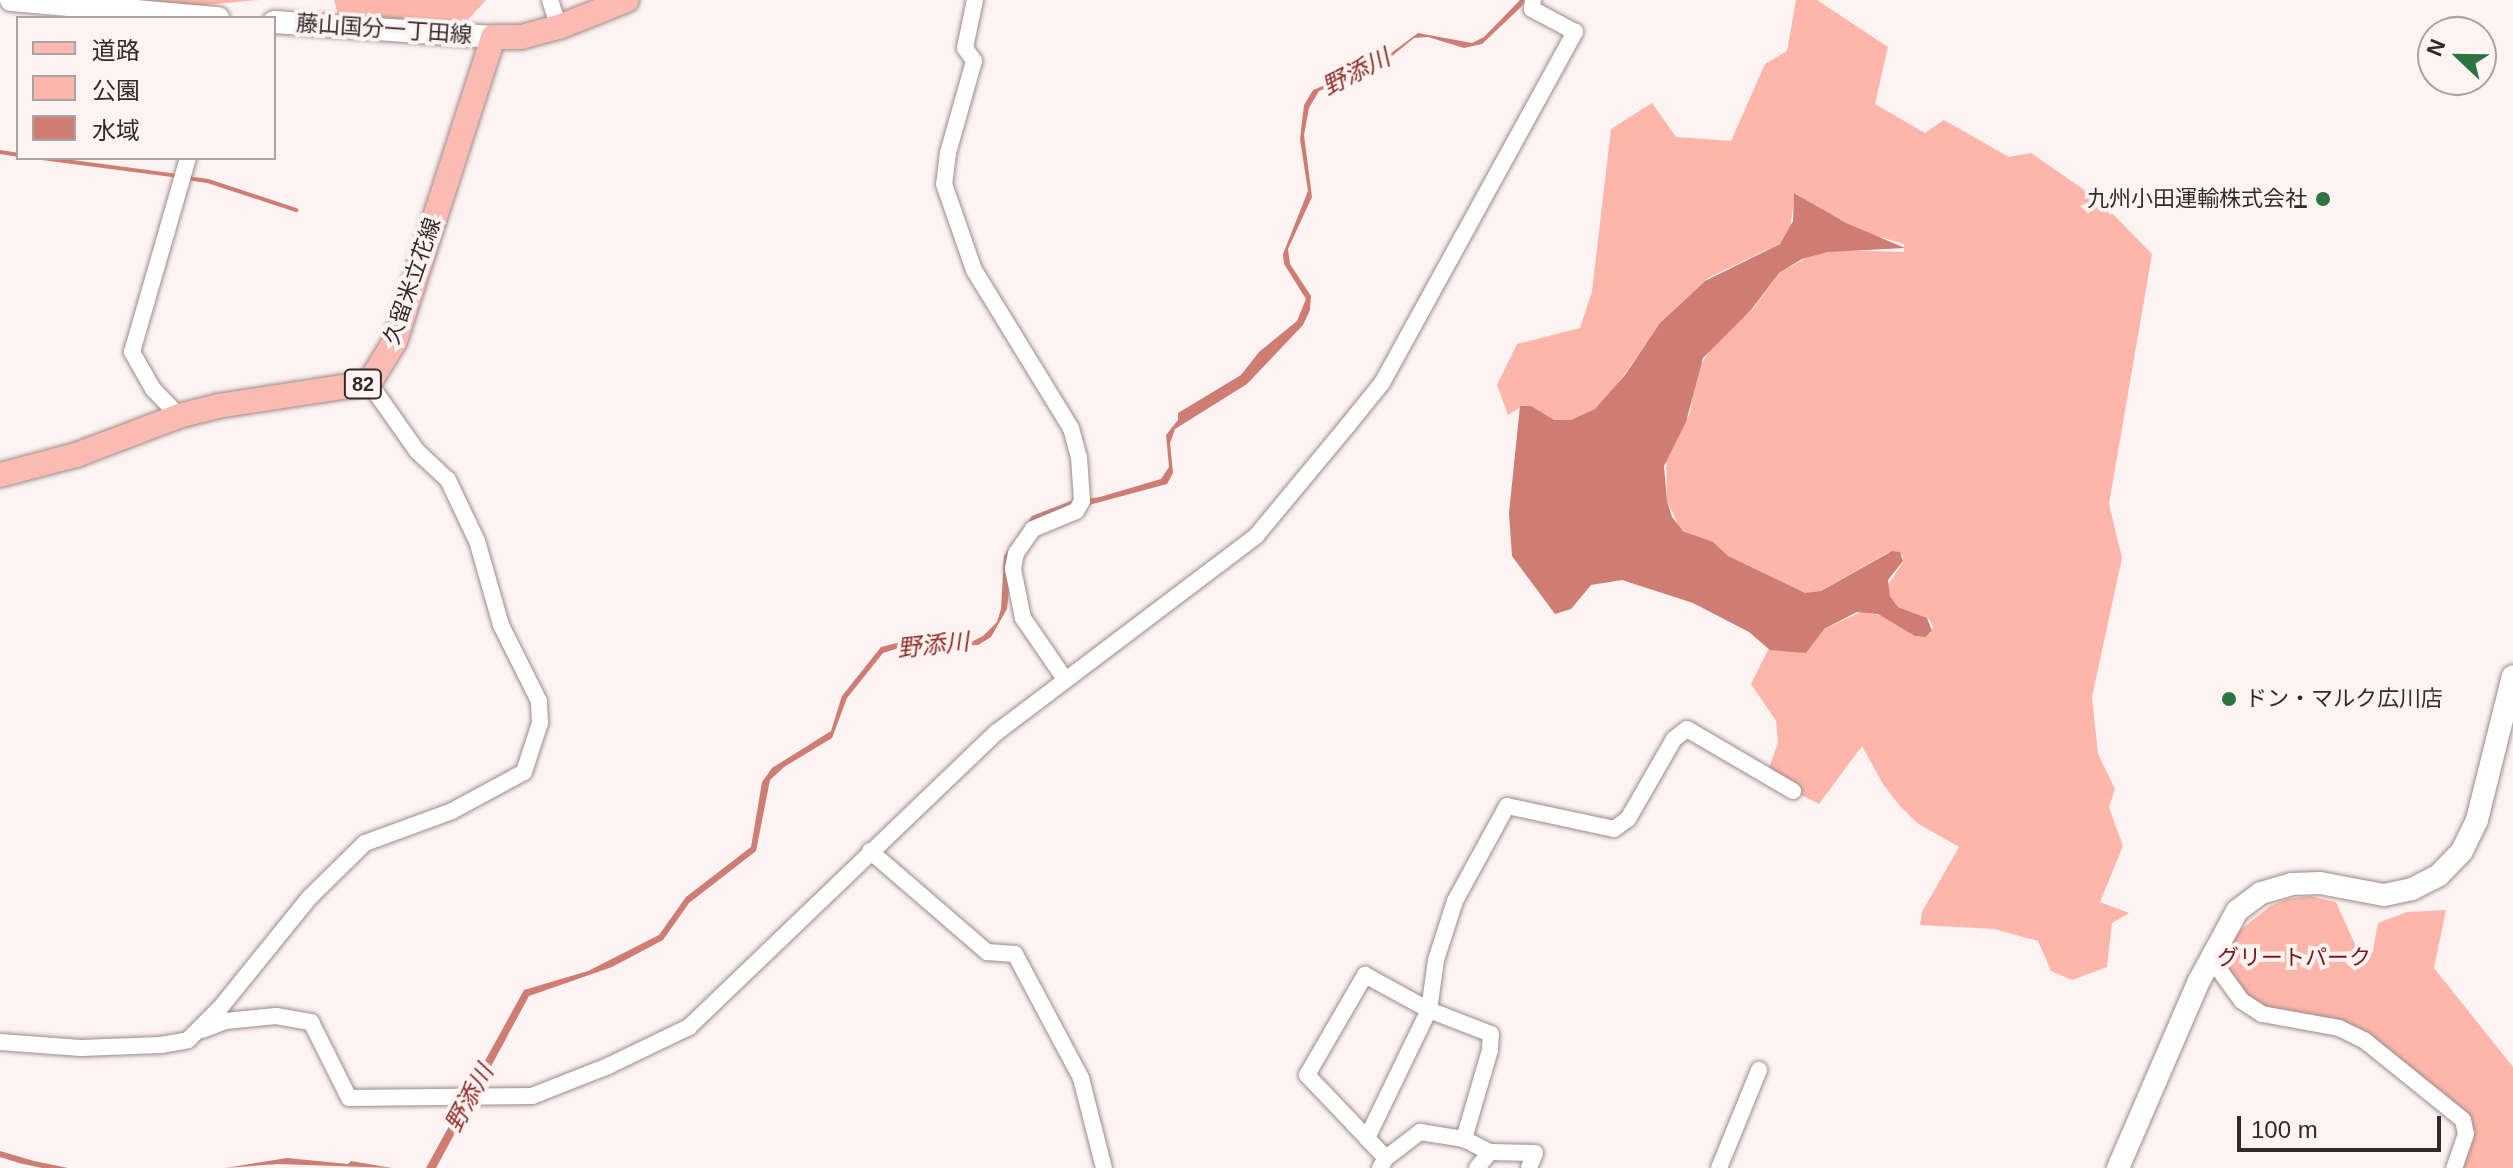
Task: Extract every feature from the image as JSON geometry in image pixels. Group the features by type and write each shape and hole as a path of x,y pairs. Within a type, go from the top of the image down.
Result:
{"main road":[{"path":"493,37 521,37 559,27 627,0"},
{"name":"久留米立花線","path":"369,383 395,341 493,37"},
{"name":"82","path":"0,475 76,455 179,416 218,406 369,383"}],"street":[{"path":"11,0 195,16"},
{"path":"550,0 559,27"},
{"path":"975,0 965,48 974,61 948,153 944,184 974,270 1071,428 1079,457 1082,501 1076,511 1033,529 1016,553 1013,569 1023,618 1065,679"},
{"path":"0,1042 81,1048 161,1045 188,1040 202,1030 226,1021 276,1016 311,1022 349,1098 532,1096 608,1066 689,1027 997,732 1191,589 1256,536 1382,383 1575,32 1532,9 1533,0"},
{"name":"藤山国分一丁田線","path":"276,22 493,37"},
{"path":"179,416 153,389 132,352 187,160"},
{"path":"202,1030 310,897 365,843 452,811 524,772 540,723 539,701 501,625 477,541 462,506 448,480 417,451 369,383"},
{"path":"2118,1168 2210,957 2237,911 2261,893 2292,884 2320,883 2384,895 2412,889 2439,875 2462,851 2477,820 2513,676"},
{"path":"1367,1138 1429,1010 1436,960 1455,901 1507,806 1614,829 1628,819 1674,739 1687,729 1793,791"},
{"path":"870,851 987,952 1015,954 1081,1078 1104,1168"},
{"path":"2210,957 2233,992 2262,1014 2339,1028 2364,1040 2463,1120 2466,1134 2454,1168"},
{"path":"1464,1139 1490,1050 1491,1034 1429,1010 1365,975 1307,1075 1367,1138 1383,1163 1420,1132 1464,1139 1490,1152 1535,1153 1529,1168"},
{"path":"1719,1168 1759,1070"},
{"path":"1477,1168 1490,1152"}],"green space":[{"path":"67,0 260,0 183,7"},
{"path":"334,0 486,0 463,25 340,21"},
{"path":"1796,0 1817,0 1888,47 1875,104 1925,133 1944,120 2009,157 2031,153 2099,200 2152,254 2109,504 2122,558 2092,697 2098,754 2115,789 2109,807 2123,846 2100,902 2129,913 2112,923 2107,967 2072,980 2051,971 2038,941 1994,929 1920,925 1922,912 1959,847 1917,823 1899,805 1862,746 1819,804 1793,791 1768,771 1778,743 1776,721 1751,684 1769,648 1807,652 1818,632 1863,611 1882,616 1919,637 1931,633 1933,626 1929,619 1898,607 1890,596 1888,585 1903,562 1903,556 1896,551 1887,553 1819,592 1806,594 1731,559 1713,543 1680,529 1667,501 1666,458 1690,413 1697,371 1715,342 1753,309 1779,273 1808,257 1837,250 1904,252 1904,244 1869,234 1832,217 1795,193 1790,230 1781,243 1708,278 1662,321 1609,396 1593,411 1574,420 1551,420 1524,405 1508,415 1497,385 1517,344 1580,328 1592,291 1611,129 1652,103 1676,137 1731,141 1765,64 1787,51"},
{"name":"グリートパーク","path":"2310,896 2336,902 2358,951 2373,950 2378,923 2407,912 2446,910 2434,968 2513,1067 2513,1168 2461,1168 2469,1118 2360,1029 2262,1007 2238,988 2220,957 2238,932 2270,906 2287,899"}],"water":[{"name":"野添川","path":"1520,0 1525,0 1521,7 1482,44 1464,48 1428,37 1414,38 1376,69 1319,91 1309,108 1304,135 1312,197 1288,249 1290,264 1311,296 1310,310 1303,325 1247,384 1175,429 1170,443 1173,473 1167,484 1033,520 1009,589 1007,609 991,637 978,645 902,647 883,653 847,698 832,738 784,767 770,780 756,851 689,903 663,940 612,967 529,996 436,1168 426,1168 524,990 588,971 659,935 686,897 751,847 762,782 772,768 831,731 842,696 881,647 905,641 973,641 983,636 997,622 1001,609 1004,556 1032,516 1071,501 1100,497 1161,479 1169,467 1166,435 1178,420 1178,413 1241,375 1259,352 1297,321 1306,299 1284,264 1283,254 1308,191 1300,139 1304,105 1313,90 1375,65 1418,33 1472,43 1484,37"},
{"path":"1794,193 1846,223 1905,248 1828,252 1802,259 1779,273 1751,310 1703,358 1686,422 1664,466 1667,501 1672,517 1683,531 1713,542 1728,556 1805,593 1821,591 1892,551 1900,552 1903,561 1888,580 1890,596 1898,607 1927,618 1932,631 1925,637 1915,636 1878,614 1857,612 1824,629 1806,653 1770,650 1749,632 1693,603 1622,580 1591,585 1571,609 1555,614 1512,556 1509,513 1520,406 1531,406 1554,420 1571,420 1595,409 1625,375 1660,323 1705,281 1780,244 1793,221"},
{"path":"0,1151 68,1168 42,1168 19,1163 0,1157"},
{"path":"287,1158 348,1164 351,1161 392,1168 278,1164 225,1168"}],"waterway":[{"path":"0,152 16,155"},
{"path":"57,160 178,176"},
{"path":"187,178 208,181 296,210"}],"place":[{"name":"九州小田運輸株式会社","path":"2323,199"},
{"name":"ドン・マルク広川店","path":"2229,699"}]}
